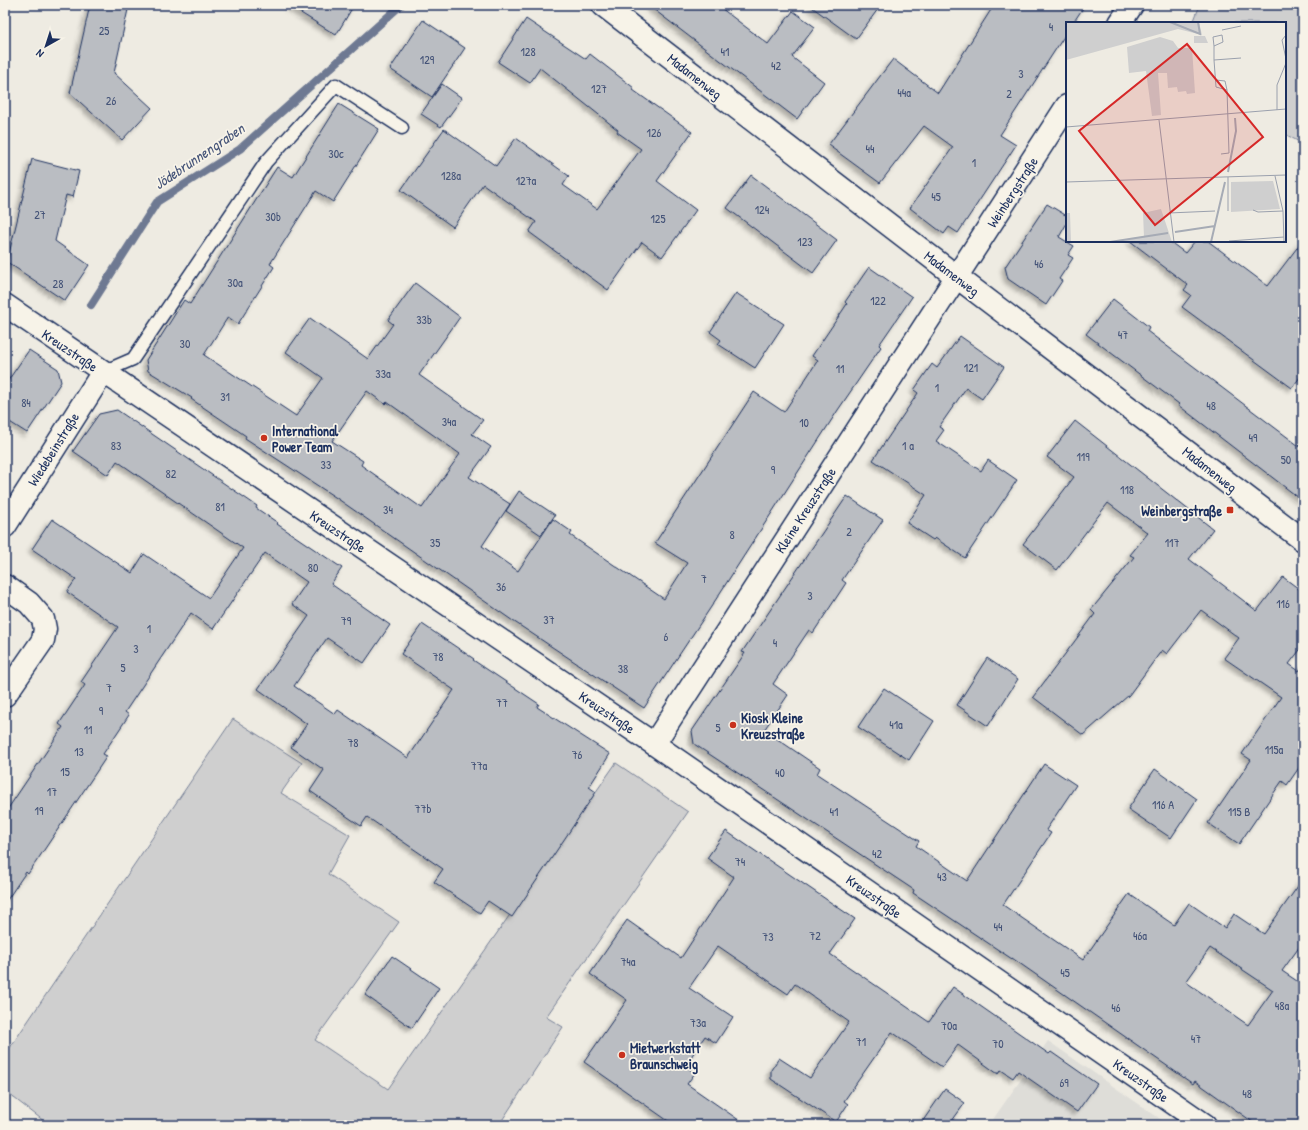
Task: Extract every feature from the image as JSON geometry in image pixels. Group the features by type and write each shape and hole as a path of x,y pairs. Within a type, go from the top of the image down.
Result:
{"street":[{"name":"Madamenweg","path":"603,5 1303,540"},
{"path":"1121,22 1132,5"},
{"name":"Weinbergstraße","path":"957,277 1066,108"},
{"name":"Kleine Kreuzstraße","path":"654,744 925,324 957,277"},
{"name":"Kreuzstraße","path":"5,305 654,744 1205,1125"},
{"name":"Wiedebeinstraße","path":"5,526 103,372"},
{"path":"5,586 30,603 42,619 45,629 43,640 5,696"}],"lane":[{"path":"103,372 133,359 266,162 336,86 402,128"}],"shaded area":[{"path":"1200,5 1303,5 1303,144 1286,135 1286,22 1193,22"},
{"path":"233,719 302,763 281,793 350,835 328,874 399,922 315,1040 388,1089 616,763 688,812 546,1017 563,1027 499,1125 49,1125 5,1091 5,1055"},
{"path":"1048,1041 1169,1125 989,1125"}],"building":[{"path":"90,5 129,5 114,73 152,108 122,140 70,93"},
{"path":"288,5 354,5 336,35"},
{"path":"648,5 717,5 768,44 793,11 815,27 792,57 824,82 797,119"},
{"path":"809,5 881,5 856,39"},
{"path":"994,5 1085,5 1074,22 1066,22 1066,34 1000,135 1016,145 958,233 949,227 944,234 910,208 953,147 924,126 880,183 832,148 833,147 829,144 893,59 938,93"},
{"path":"526,19 586,59 590,54 634,88 633,90 692,132 657,181 696,210 662,257 642,242 608,290 529,232 536,222 483,184 453,227 401,190 444,129 496,166 516,138 569,176 563,185 597,209 641,149 617,132 618,130 540,68 530,83 498,62"},
{"path":"423,20 465,48 432,97 390,69"},
{"path":"442,84 462,98 441,127 421,114"},
{"path":"339,104 379,129 333,202 316,191 270,264 274,267 238,324 228,317 204,355 296,416 323,378 286,352 310,318 368,359 393,324 388,320 415,283 460,317 419,375 483,420 472,434 491,447 469,477 510,504 482,546 518,571 553,519 572,532 570,535 664,599 687,563 655,543 754,392 784,412 818,360 812,356 847,304 845,302 869,267 912,297 879,345 881,347 838,410 644,708 513,621 338,499 245,438 246,436 191,399 192,398 148,371 146,360 184,300 190,304 277,167 293,177","holes":["367,391 385,404 387,402 460,454 422,508 361,465 363,461 332,441"]},
{"path":"32,159 79,171 73,197 66,195 55,241 89,265 65,301 7,262"},
{"path":"751,175 837,240 813,273 727,208"},
{"path":"1047,204 1066,215 1066,225 1059,237 1074,246 1068,255 1073,258 1059,279 1062,281 1046,305 1008,279 1005,267"},
{"path":"1303,240 1303,373 1292,388 1182,307 1191,295 1184,290 1188,285 1131,242 1170,242 1185,253 1194,242 1209,242 1268,286"},
{"path":"736,293 784,324 755,368 718,344 721,340 710,332"},
{"path":"1113,299 1149,327 1147,331 1303,449 1303,501 1178,405 1179,404 1086,334"},
{"path":"960,336 1004,367 982,399 966,388 939,427 944,430 936,441 981,471 988,460 1017,480 965,558 935,538 933,540 907,523 926,495 873,460 918,393 914,390 932,364 937,368"},
{"path":"29,350 58,369 61,382 27,433 5,419 5,385"},
{"path":"117,410 257,506 256,508 278,523 277,524 342,568 331,584 390,625 364,663 327,638 294,686 335,714 338,710 408,758 454,690 401,654 422,624 539,704 537,707 610,754 589,787 596,792 512,917 488,901 480,913 434,882 443,869 367,817 361,826 310,791 324,770 291,747 307,724 258,689 309,616 292,604 307,582 265,553 213,629 191,613 125,712 129,715 103,754 107,756 28,874 26,872 5,903 5,813 63,727 59,724 85,685 81,682 118,627 67,592 76,579 32,549 52,519 132,573 144,554 209,598 243,548 117,461 108,475 73,451 99,414"},
{"path":"1075,421 1213,529 1189,559 1257,611 1283,577 1303,592 1303,646 1289,664 1299,671 1303,665 1303,762 1287,785 1282,781 1239,844 1208,823 1251,760 1242,754 1281,697 1224,658 1239,638 1201,610 1167,654 1162,650 1129,695 1083,735 1033,697 1095,614 1091,610 1134,557 1130,555 1148,533 1108,503 1057,570 1023,544 1074,477 1047,457"},
{"path":"519,491 555,515 541,535 506,511"},
{"path":"847,496 883,520 842,580 846,583 813,633 809,630 773,684 788,695 764,730 820,768 817,774 919,841 916,846 967,881 1044,764 1076,785 1046,830 1051,833 1003,905 1083,960 1129,894 1174,925 1189,903 1225,928 1234,914 1264,934 1303,879 1303,942 1282,971 1303,985 1303,1125 1257,1125 1195,1081 1193,1084 1012,958 913,893 914,890 694,744 692,731 745,653 742,652","holes":["1210,948 1273,990 1248,1025 1186,982"]},
{"path":"987,658 1018,679 988,726 957,705"},
{"path":"884,688 934,721 909,760 858,727"},
{"path":"1155,769 1197,799 1171,838 1128,809"},
{"path":"726,831 855,919 830,954 929,1022 953,987 1049,1054 1051,1052 1097,1084 1077,1112 1018,1071 1013,1078 1001,1070 998,1074 958,1045 942,1067 892,1032 844,1101 848,1104 836,1122 771,1079 771,1070 779,1058 810,1078 849,1022 795,984 788,994 718,946 689,988 733,1017 716,1043 705,1036 685,1066 695,1073 687,1084 746,1125 674,1125 584,1062 627,1000 590,974 627,920 681,958 734,877 707,858"},
{"path":"392,956 439,988 412,1028 365,995"},
{"path":"945,1089 965,1103 949,1125 920,1125"}],"waterway":[{"name":"Jödebrunnengraben","path":"91,305 157,202 240,149 401,5"}],"place":[{"name":"International Power Team","path":"264,438"},
{"name":"Weinbergstraße","path":"1230,510"},
{"name":"Kiosk Kleine Kreuzstraße","path":"733,725"},
{"name":"Mietwerkstatt Braunschweig","path":"622,1055"}]}
